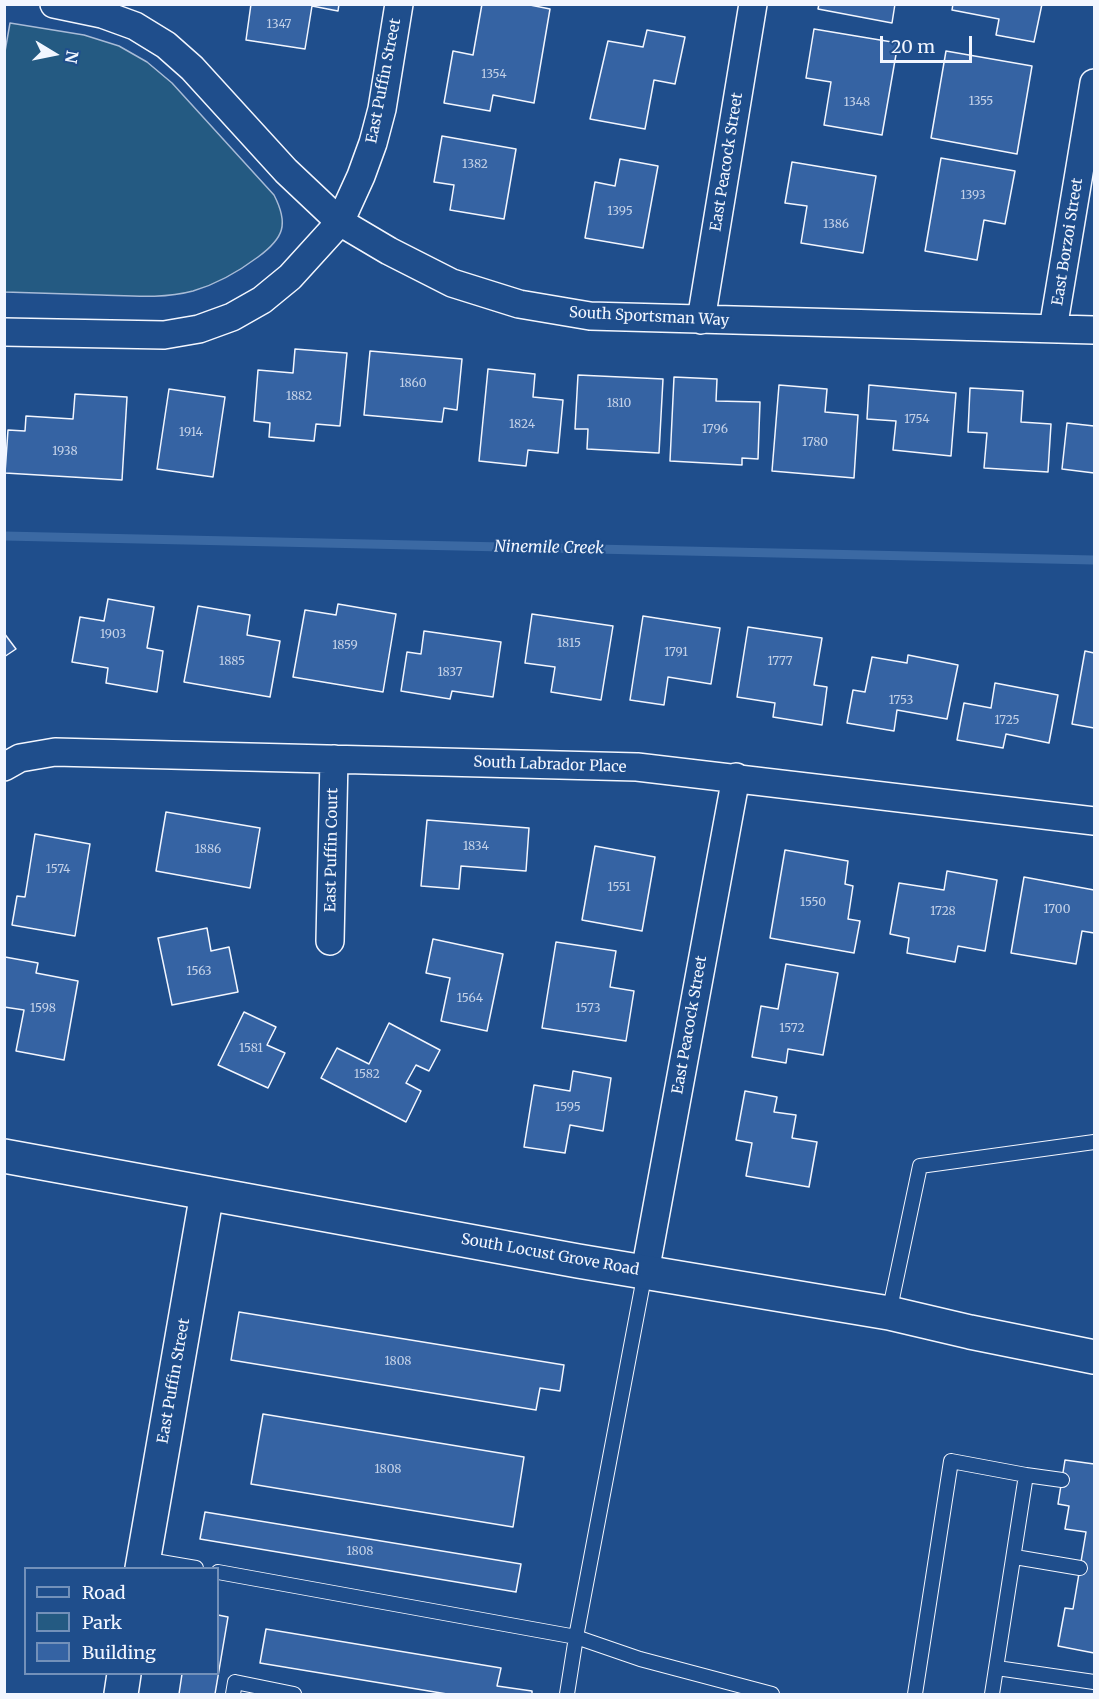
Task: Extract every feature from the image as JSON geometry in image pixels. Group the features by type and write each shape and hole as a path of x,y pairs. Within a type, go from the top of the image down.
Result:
{"main road":[{"name":"South Locust Grove Road","path":"4,1156 645,1272 889,1313 1095,1357"},
{"name":"East Puffin Street","path":"143,1564 207,1192"},
{"path":"121,1695 124,1675"}],"street":[{"name":"South Sportsman Way","path":"54,4 102,14 135,26 166,45 192,68 286,171 340,222 389,251 452,283 519,304 590,316 1095,330"},
{"name":"East Puffin Street","path":"4,332 164,335 199,329 232,317 262,300 290,277 340,222 374,143 382,109 399,4"},
{"name":"East Peacock Street","path":"701,320 753,4"},
{"name":"East Borzoi Street","path":"1053,329 1095,83"},
{"name":"South Labrador Place","path":"4,767 20,758 55,752 637,767 1095,821"},
{"name":"East Puffin Court","path":"330,941 334,759"},
{"name":"East Peacock Street","path":"645,1272 736,777"}],"lane":[{"path":"889,1313 920,1166 1095,1142"},
{"path":"567,1695 645,1272"},
{"path":"915,1695 951,1461 1062,1480"},
{"path":"992,1695 1026,1475"},
{"path":"1015,1557 1080,1568"},
{"path":"143,1564 175,1567"},
{"path":"219,1572 576,1637 640,1659 772,1695"},
{"path":"997,1668 1095,1682"},
{"path":"233,1695 236,1682 294,1695"}],"green space":[{"path":"10,23 84,35 119,46 147,62 172,83 274,195 279,205 282,222 281,230 274,243 227,277 182,294 136,296 5,292 4,57"}],"building":[{"path":"251,4 339,4 338,11 312,6 305,49 246,40"},
{"path":"482,4 525,4 550,9 534,103 493,95 490,111 444,103 453,51 473,55"},
{"path":"819,4 895,4 892,23 818,9"},
{"path":"953,4 1042,4 1034,42 996,35 999,19 952,10"},
{"path":"814,29 898,43 882,135 824,125 831,82 806,78"},
{"path":"647,30 685,37 675,84 654,80 645,129 590,119 608,41 643,47"},
{"path":"946,51 1032,66 1017,154 931,138"},
{"path":"442,136 516,149 504,219 450,210 454,185 434,182"},
{"path":"941,158 1015,171 1005,224 984,220 977,260 925,251"},
{"path":"620,159 658,166 643,248 585,238 595,182 615,186"},
{"path":"792,162 876,176 863,253 801,243 807,206 785,203"},
{"path":"295,349 347,353 340,426 316,424 314,441 269,437 270,423 254,421 258,370 293,373"},
{"path":"370,351 462,359 457,410 444,408 442,422 364,415"},
{"path":"488,369 535,374 533,397 563,400 558,453 528,450 526,466 479,461"},
{"path":"578,375 663,379 659,453 587,449 588,429 575,429"},
{"path":"674,377 717,379 716,401 760,402 758,459 742,458 742,465 670,461"},
{"path":"779,385 827,389 825,412 858,415 854,478 772,471"},
{"path":"869,385 956,393 951,456 893,450 896,421 867,419"},
{"path":"970,388 1023,391 1021,422 1051,424 1048,472 984,468 987,433 968,432"},
{"path":"169,389 225,397 213,477 157,469"},
{"path":"75,394 127,397 122,480 5,473 8,430 25,431 26,416 73,419"},
{"path":"1067,423 1094,426 1094,473 1062,469"},
{"path":"108,599 154,607 147,648 163,651 157,692 106,683 108,668 72,662 80,617 104,621"},
{"path":"338,604 396,614 383,692 293,677 305,610 336,615"},
{"path":"198,606 250,615 247,635 280,641 270,697 184,682"},
{"path":"532,614 613,626 601,700 551,692 555,667 525,663"},
{"path":"643,616 720,628 711,684 668,677 664,705 630,700"},
{"path":"748,627 822,638 814,685 827,687 822,725 773,717 775,703 737,697"},
{"path":"424,631 501,642 493,697 452,691 450,699 401,691 407,652 421,654"},
{"path":"4,633 16,649 4,657"},
{"path":"1085,651 1094,653 1094,728 1072,724"},
{"path":"908,655 958,665 947,719 897,710 894,731 847,723 853,690 865,692 872,657 907,663"},
{"path":"995,683 1058,695 1049,743 1006,734 1003,748 957,740 964,703 991,708"},
{"path":"166,812 260,828 250,888 156,871"},
{"path":"427,820 529,828 526,871 461,866 459,889 421,886"},
{"path":"35,834 90,844 75,936 12,925 17,896 25,897"},
{"path":"595,846 655,857 642,931 582,920"},
{"path":"785,850 848,861 845,884 853,886 848,919 860,921 854,953 770,938"},
{"path":"947,871 997,880 985,951 958,946 955,962 907,953 909,938 890,934 899,883 944,890"},
{"path":"1024,877 1094,890 1094,933 1082,931 1076,964 1011,953"},
{"path":"207,928 211,951 229,947 238,992 172,1005 158,938"},
{"path":"433,939 503,954 487,1031 441,1021 450,978 426,973"},
{"path":"556,942 616,951 610,987 634,991 626,1041 542,1028"},
{"path":"5,957 38,963 36,973 78,981 64,1060 16,1051 24,1010 4,1007"},
{"path":"786,964 838,973 823,1055 788,1049 786,1063 752,1057 761,1006 778,1009"},
{"path":"244,1012 276,1027 267,1045 285,1053 268,1088 218,1065"},
{"path":"389,1023 440,1050 429,1071 416,1065 406,1083 421,1091 406,1122 321,1078 337,1048 369,1064"},
{"path":"573,1071 611,1078 603,1131 570,1125 565,1153 524,1147 534,1085 570,1091"},
{"path":"745,1091 777,1097 774,1112 796,1115 792,1138 817,1142 809,1187 746,1176 752,1143 736,1140"},
{"path":"239,1312 564,1365 560,1391 540,1388 536,1410 231,1360"},
{"path":"263,1414 524,1457 513,1527 251,1484"},
{"path":"1065,1460 1094,1464 1094,1653 1058,1646 1065,1608 1073,1609 1086,1532 1065,1529 1069,1506 1058,1504"},
{"path":"205,1512 521,1564 516,1592 200,1539"},
{"path":"219,1615 228,1617 219,1670"},
{"path":"266,1629 501,1668 497,1686 532,1691 532,1694 447,1694 260,1663"},
{"path":"182,1675 218,1675 215,1694 179,1694"}],"waterway":[{"name":"Ninemile Creek","path":"4,536 1094,560"}]}
